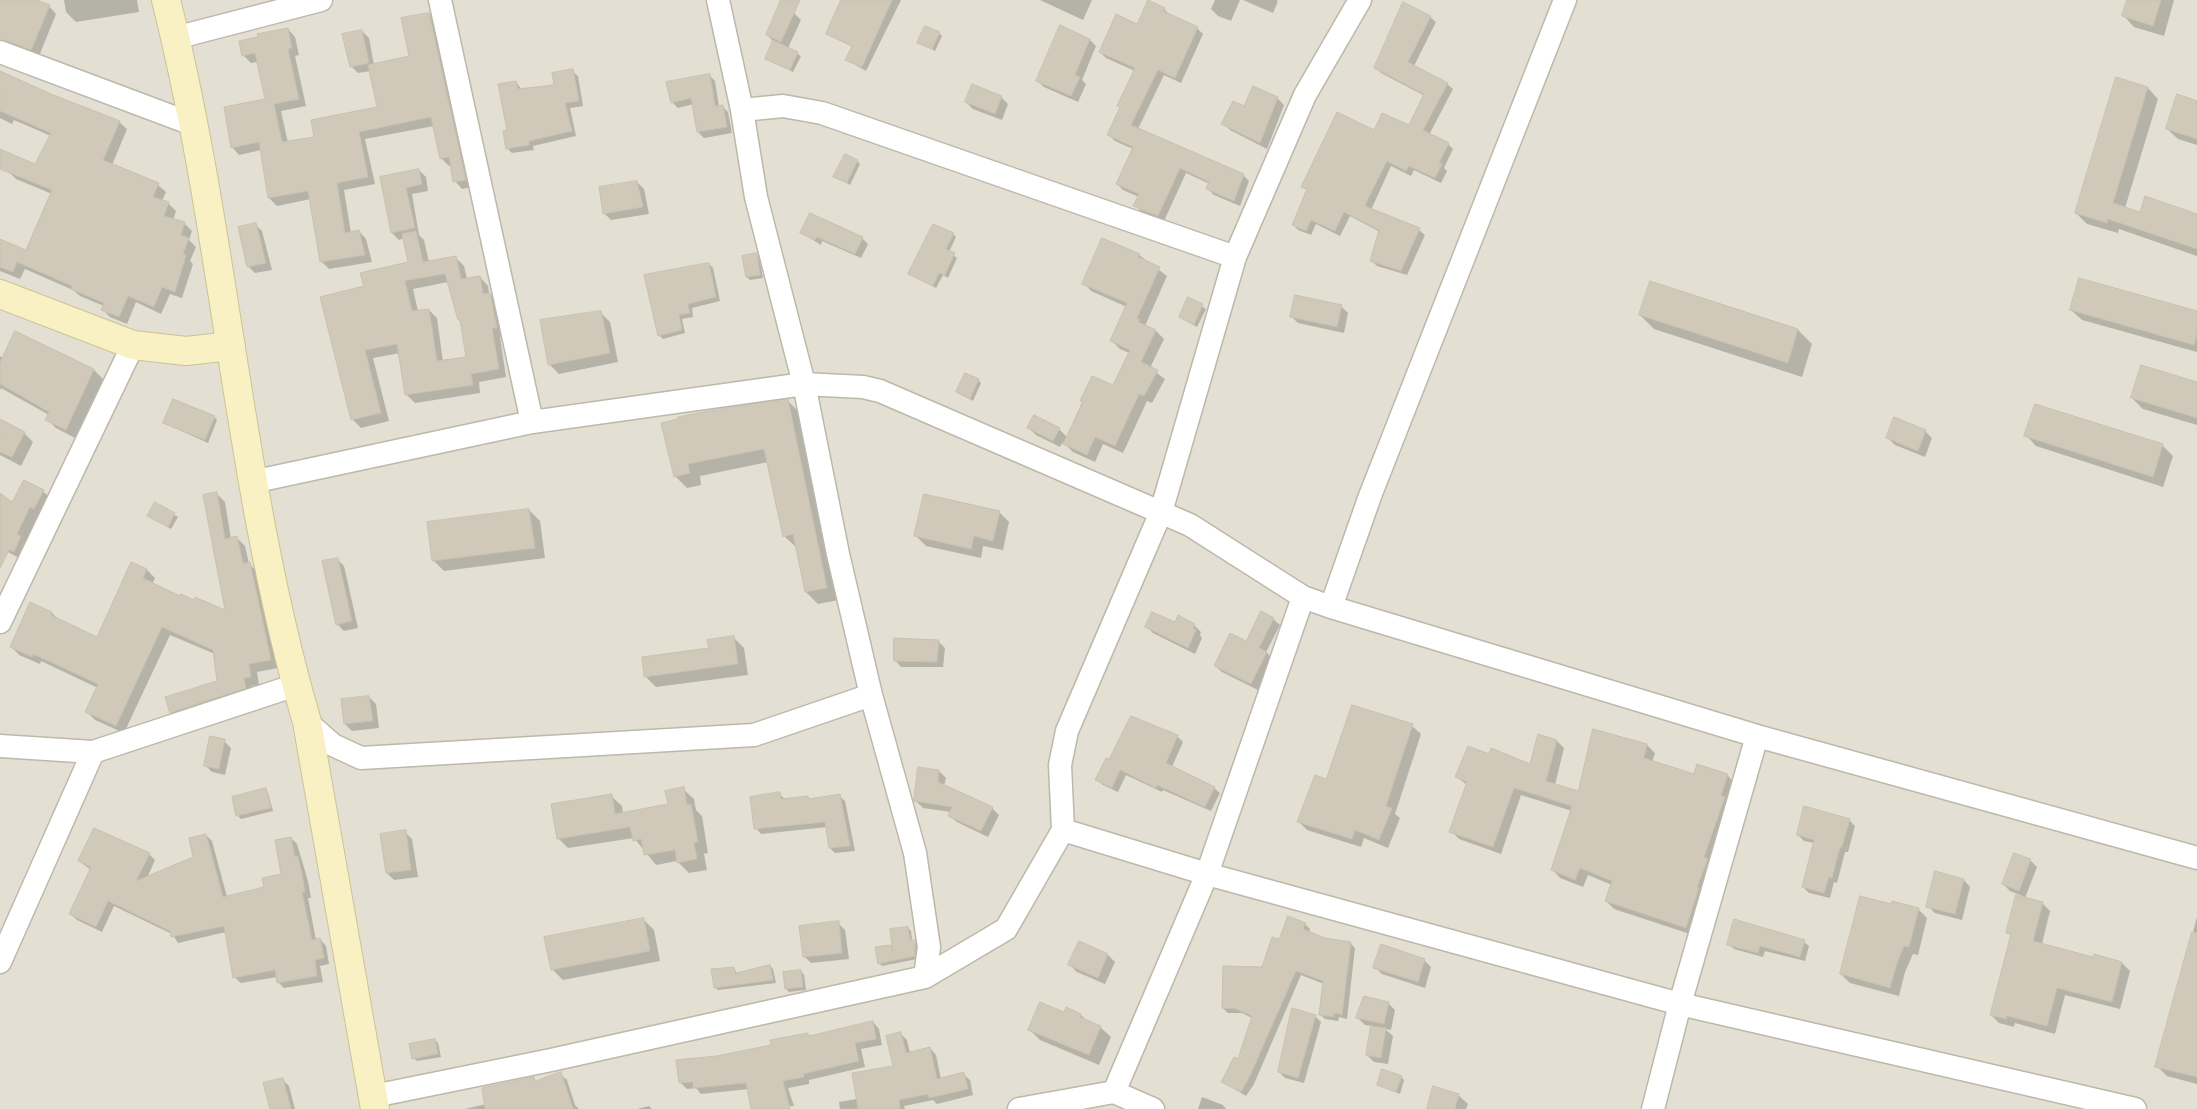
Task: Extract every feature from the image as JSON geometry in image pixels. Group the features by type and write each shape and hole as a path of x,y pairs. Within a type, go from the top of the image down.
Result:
{"street":[{"path":"166,0 192,124 231,346 252,482 296,685 307,722 374,1103 550,1060 924,977 1006,929 1063,830 1060,765 1066,730 1161,512 1235,257 1305,96 1360,0"},
{"path":"175,38 321,0"},
{"path":"440,0 532,422"},
{"path":"718,0 742,110 756,197 804,384 838,554 871,695 915,853 929,947 924,977"},
{"path":"1331,607 1370,496 1564,0"},
{"path":"0,52 192,124"},
{"path":"742,110 783,106 822,114 1235,257"},
{"path":"0,294 133,345 186,351 231,346"},
{"path":"0,622 133,345"},
{"path":"252,482 532,422 804,384 863,386 1161,512 1190,526 1303,597 1331,607 1757,736 2197,858"},
{"path":"1114,1092 1206,874 1303,597"},
{"path":"0,746 93,752 296,685"},
{"path":"307,722 333,744 361,758 754,735 871,695"},
{"path":"1653,1109 1680,1004 1757,736"},
{"path":"0,962 93,752"},
{"path":"1063,830 1206,874 1680,1004 2135,1109"},
{"path":"1019,1109 1114,1092 1153,1109"}],"shaded area":[{"path":"0,0 2197,0 2197,1109 0,1109"}],"building":[{"path":"0,0 37,0 50,5 31,50 0,38"},
{"path":"781,0 800,0 781,42 766,35"},
{"path":"841,0 892,0 862,67 845,60 852,46 826,34"},
{"path":"1148,0 1165,8 1163,11 1198,27 1175,78 1158,70 1131,125 1244,174 1234,201 1206,189 1209,182 1180,168 1158,216 1133,206 1139,194 1116,184 1133,147 1107,135 1120,107 1117,106 1135,68 1099,52 1116,14 1137,24"},
{"path":"2127,0 2161,0 2153,26 2122,16"},
{"path":"1403,2 1431,16 1408,62 1448,83 1423,130 1449,143 1439,163 1442,164 1435,178 1409,166 1406,171 1387,161 1366,203 1365,206 1420,228 1401,271 1370,261 1379,230 1344,212 1335,231 1311,220 1306,231 1292,225 1307,189 1301,187 1337,112 1374,130 1382,113 1409,125 1424,94 1374,68"},
{"path":"429,13 466,180 453,182 449,157 440,159 431,117 359,132 368,177 337,183 345,233 359,230 365,255 320,262 308,191 268,198 259,142 231,148 224,107 265,99 255,53 242,56 239,41 258,37 257,34 288,28 292,48 288,49 299,99 274,104 282,142 314,137 311,120 377,107 368,65 409,56 401,18"},
{"path":"1060,25 1090,39 1075,75 1080,77 1071,96 1036,81"},
{"path":"925,26 940,32 932,49 917,43"},
{"path":"362,30 369,63 350,67 342,34"},
{"path":"773,40 798,52 790,70 765,59"},
{"path":"573,69 579,101 565,103 572,131 529,141 529,145 506,149 503,131 507,130 498,84 516,81 518,89 554,85 552,73"},
{"path":"0,71 51,94 120,121 103,160 159,183 153,197 169,202 164,216 185,222 181,235 189,238 183,254 186,255 175,292 162,287 154,307 128,296 119,317 101,310 104,303 71,289 72,286 17,262 13,272 0,267 0,239 26,250 52,190 0,169 0,149 35,164 51,133 0,111"},
{"path":"710,74 715,106 723,105 727,127 697,132 691,98 671,103 666,82"},
{"path":"2116,77 2148,87 2113,203 2140,212 2145,196 2197,214 2197,249 2108,219 2107,223 2075,213"},
{"path":"972,84 1002,96 995,114 965,102"},
{"path":"1253,86 1278,97 1260,143 1221,124 1233,101 1244,106"},
{"path":"2177,94 2197,101 2197,139 2166,129"},
{"path":"845,154 858,160 847,183 833,177"},
{"path":"419,169 422,184 406,188 415,228 391,233 380,177"},
{"path":"637,181 643,207 603,214 599,187"},
{"path":"810,213 863,237 855,254 817,237 815,240 800,233"},
{"path":"256,223 266,263 247,267 238,227"},
{"path":"933,224 954,233 946,249 955,253 945,275 939,273 933,286 908,274"},
{"path":"416,231 423,262 456,256 461,279 480,276 483,294 490,293 497,328 492,328 499,369 471,374 473,385 405,395 397,344 365,350 381,413 351,420 320,297 364,286 360,273 408,262 402,234","holes":["445,274 458,320 460,320 466,357 437,361 429,309 412,311 405,281"]},
{"path":"1102,238 1140,254 1138,257 1160,267 1137,318 1140,320 1138,322 1156,330 1141,362 1158,370 1144,396 1139,394 1115,446 1095,437 1087,455 1063,444 1083,402 1080,401 1092,376 1113,385 1130,350 1110,341 1127,303 1082,284"},
{"path":"757,253 760,275 746,277 742,256"},
{"path":"709,263 716,297 688,304 690,313 679,315 682,330 658,336 644,275"},
{"path":"2079,278 2197,311 2197,334 2194,345 2070,310"},
{"path":"1650,281 1798,329 1788,363 1639,315"},
{"path":"1295,295 1342,305 1337,327 1290,317"},
{"path":"1188,297 1203,304 1194,325 1179,317"},
{"path":"601,311 610,353 548,365 540,320"},
{"path":"15,331 94,369 66,430 45,420 49,412 0,384 0,363"},
{"path":"2141,365 2197,382 2197,418 2131,398"},
{"path":"965,373 979,379 970,399 956,392"},
{"path":"173,399 215,416 205,440 163,423"},
{"path":"788,399 827,588 805,592 793,534 783,537 764,449 688,464 690,473 674,477 661,423 678,419 678,417 709,411"},
{"path":"2035,404 2163,444 2153,477 2024,436"},
{"path":"1034,415 1060,428 1053,441 1027,428"},
{"path":"1894,417 1926,430 1918,451 1886,438"},
{"path":"0,419 25,432 12,457 0,452"},
{"path":"24,480 44,490 34,509 30,507 17,534 21,536 14,552 9,550 0,568 0,493 12,502"},
{"path":"217,492 225,539 237,536 243,563 250,562 271,660 249,664 251,677 244,678 246,688 170,713 165,697 217,681 213,650 162,627 116,726 85,712 98,684 33,654 32,657 10,647 30,602 52,612 51,615 97,637 131,562 147,569 143,578 180,596 181,594 194,600 195,597 225,610 203,495"},
{"path":"924,494 1000,511 993,541 974,536 971,549 914,536"},
{"path":"155,502 175,513 168,527 147,516"},
{"path":"529,509 535,548 432,561 427,522"},
{"path":"338,558 352,621 336,625 322,561"},
{"path":"1261,611 1274,618 1259,648 1267,652 1251,684 1214,666 1230,633 1246,641"},
{"path":"1152,612 1175,622 1178,615 1195,624 1193,628 1196,630 1188,648 1145,627"},
{"path":"734,636 738,664 644,677 642,657 709,648 707,640"},
{"path":"894,638 939,640 937,662 894,661"},
{"path":"369,696 373,721 344,724 341,699"},
{"path":"1352,705 1413,724 1386,806 1392,808 1379,840 1355,830 1352,839 1297,822 1315,775 1326,779"},
{"path":"1131,716 1178,735 1166,763 1215,787 1205,807 1157,785 1156,788 1120,770 1112,788 1095,780 1106,758 1109,759"},
{"path":"1593,729 1647,744 1644,758 1694,774 1697,764 1728,774 1721,796 1725,797 1704,857 1708,859 1697,887 1699,888 1686,928 1605,901 1612,881 1580,868 1575,880 1551,870 1572,806 1514,788 1493,847 1449,832 1467,782 1455,777 1468,746 1489,754 1491,748 1530,764 1538,734 1557,740 1546,781 1578,791"},
{"path":"210,736 225,739 219,769 204,766"},
{"path":"918,767 939,770 938,782 993,807 981,831 948,816 952,807 914,801"},
{"path":"684,787 687,805 691,804 698,842 694,843 697,859 677,863 675,850 644,855 641,839 633,841 630,827 557,839 551,804 612,794 615,814 668,804 665,791"},
{"path":"266,788 271,808 236,816 232,797"},
{"path":"780,792 781,799 808,796 809,799 840,794 850,846 829,848 825,822 754,829 750,797"},
{"path":"1804,806 1850,819 1832,878 1829,877 1824,893 1802,887 1814,840 1797,835"},
{"path":"94,828 150,853 136,881 193,857 189,838 206,834 223,897 264,887 262,878 281,874 275,840 291,837 295,857 298,856 302,874 305,892 302,892 312,940 320,938 324,958 315,960 317,976 277,983 275,970 233,978 224,926 171,937 170,931 108,901 96,927 69,914 91,867 78,861"},
{"path":"406,830 411,870 386,873 380,834"},
{"path":"2014,853 2031,859 2019,891 2002,884"},
{"path":"1935,871 1964,879 1955,914 1926,907"},
{"path":"2016,895 2043,902 2033,941 2093,957 2094,954 2122,962 2112,1002 2057,988 2047,1026 2007,1016 2006,1019 1990,1015 2011,934 2006,933"},
{"path":"1860,896 1891,904 1892,901 1919,908 1909,947 1904,946 1890,988 1840,974"},
{"path":"1288,916 1306,923 1303,929 1325,938 1351,942 1342,1015 1334,1013 1334,1017 1319,1015 1323,981 1296,971 1241,1092 1221,1082 1234,1057 1238,1059 1252,1016 1236,1009 1222,1008 1223,966 1262,967 1272,937 1279,939"},
{"path":"644,918 650,951 551,970 544,937"},
{"path":"1734,919 1805,940 1800,957 1760,946 1758,953 1727,945"},
{"path":"839,921 842,953 803,957 799,926"},
{"path":"908,927 910,940 915,940 915,956 878,964 875,947 891,945 893,954 890,929"},
{"path":"2192,932 2197,933 2197,1077 2155,1067"},
{"path":"1079,941 1108,954 1098,978 1068,965"},
{"path":"1381,944 1425,959 1418,982 1373,968"},
{"path":"770,965 773,980 714,988 711,969 734,967 735,973"},
{"path":"801,970 803,987 785,989 783,972"},
{"path":"1364,996 1389,1002 1384,1024 1356,1018"},
{"path":"1040,1002 1064,1012 1066,1007 1081,1014 1080,1017 1101,1026 1089,1055 1028,1030"},
{"path":"1292,1008 1316,1015 1298,1078 1278,1072"},
{"path":"873,1021 876,1039 855,1043 859,1061 803,1074 804,1077 783,1081 790,1109 751,1109 746,1083 693,1088 693,1082 679,1083 676,1060 717,1056 771,1045 770,1040 808,1033 808,1036"},
{"path":"1371,1026 1386,1028 1381,1058 1366,1055"},
{"path":"901,1032 906,1053 930,1047 937,1079 964,1072 968,1089 929,1098 928,1094 899,1100 900,1109 858,1109 852,1073 893,1066 886,1036"},
{"path":"435,1039 438,1054 412,1059 409,1044"},
{"path":"1382,1069 1402,1076 1396,1092 1377,1085"},
{"path":"561,1072 573,1109 485,1109 482,1088 534,1077 535,1081"},
{"path":"283,1078 291,1109 270,1109 263,1083"},
{"path":"1433,1086 1459,1094 1455,1109 1427,1109"}]}
